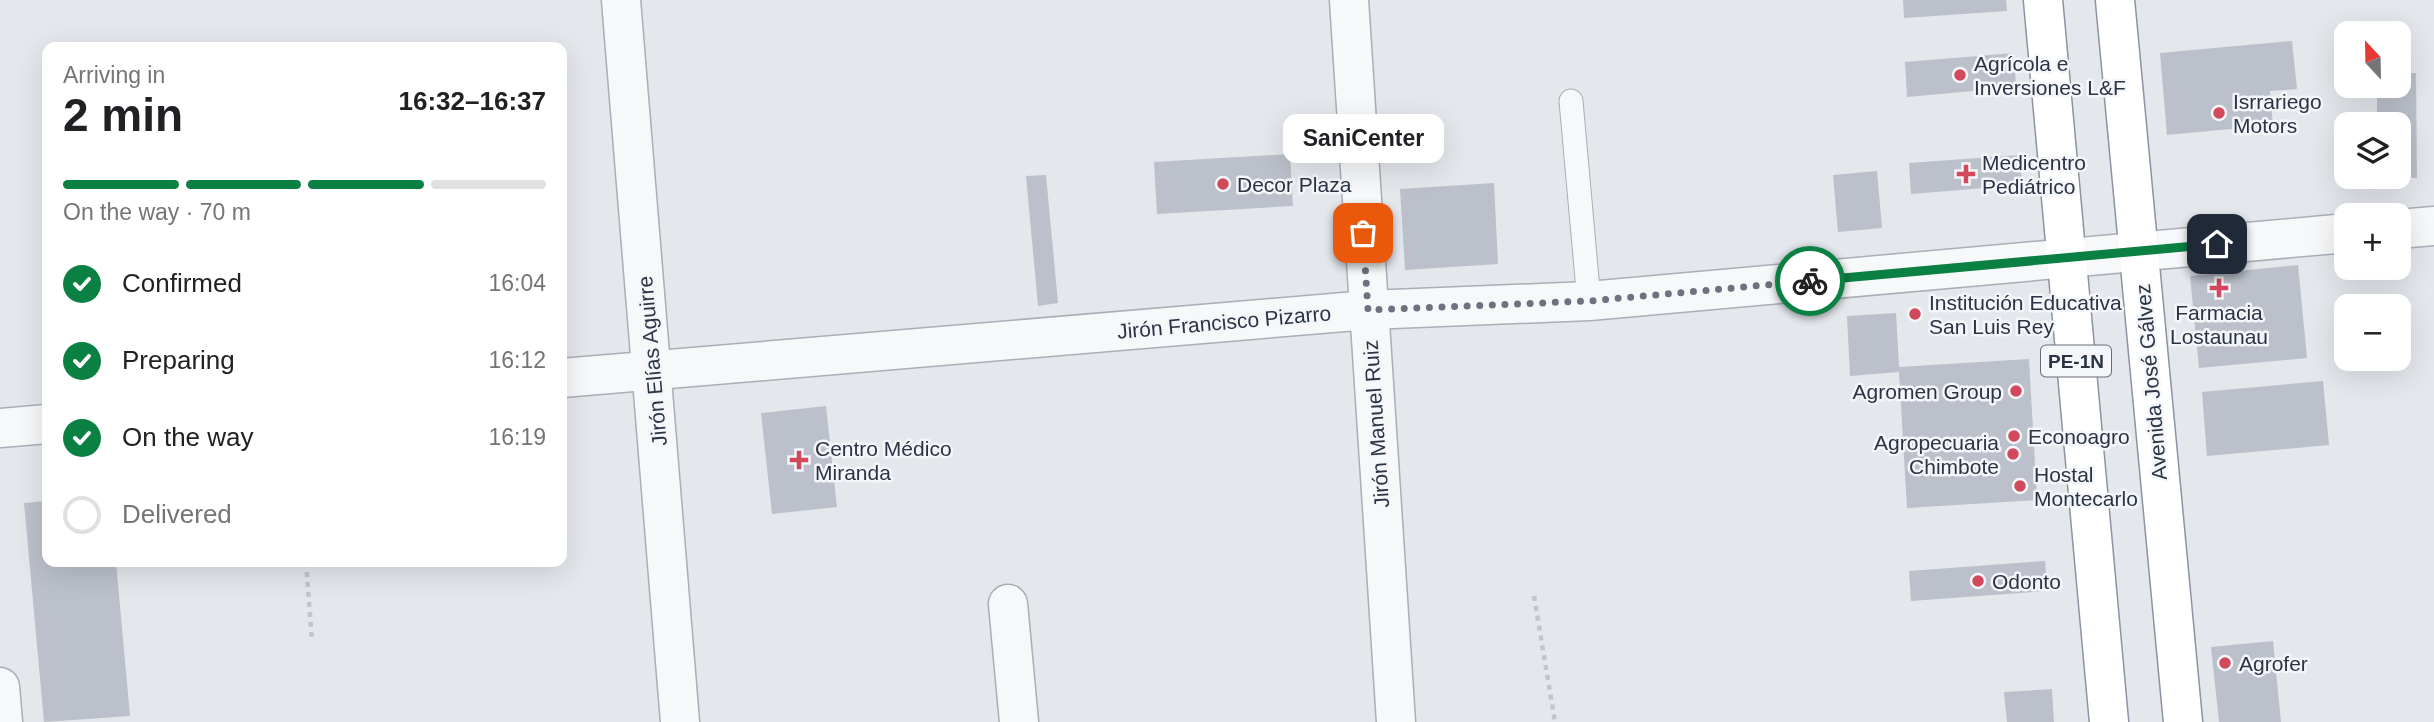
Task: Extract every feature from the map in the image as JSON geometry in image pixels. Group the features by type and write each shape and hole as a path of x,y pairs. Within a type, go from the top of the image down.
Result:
{"highway":[{"name":"PE-1N","path":"2043,0 2109,722"},
{"name":"Avenida José Gálvez","path":"2115,0 2183,722"}],"street":[{"name":"Jirón Elías Aguirre","path":"621,0 680,722"},
{"name":"Jirón Manuel Ruiz","path":"1349,0 1396,722"},
{"path":"2411,228 2434,226"},
{"name":"Jirón Francisco Pizarro","path":"567,378 1368,310 1589,301 2334,234"},
{"path":"0,428 42,424"},
{"path":"1008,604 1019,722"},
{"path":"0,687 3,722"}],"lane":[{"path":"1571,101 1589,301"}],"path":[{"path":"306,567 312,641"},
{"path":"1534,596 1555,722"}],"building":[{"path":"1903,0 2006,0 2007,11 1904,18"},
{"path":"2292,41 2297,89 2270,91 2273,125 2167,135 2160,53"},
{"name":"Agrícola e Inversiones L&F","path":"2014,53 2016,87 1907,97 1905,62"},
{"path":"2412,73 2416,73 2417,178 2411,178 2411,112 2377,112 2377,98 2412,98"},
{"name":"Decor Plaza","path":"1290,154 1293,206 1157,214 1154,162"},
{"name":"Medicentro Pediátrico","path":"2020,155 2022,185 1911,194 1909,163"},
{"path":"1877,171 1882,228 1838,232 1833,175"},
{"path":"1046,175 1058,303 1038,306 1026,176"},
{"path":"1494,183 1498,264 1405,270 1400,189"},
{"path":"2298,265 2307,358 2199,368 2190,276"},
{"path":"1896,313 1899,367 2029,359 2037,500 1907,508 1899,372 1850,376 1847,316"},
{"path":"2323,381 2329,445 2207,456 2202,392"},
{"name":"Centro Médico Miranda","path":"826,406 837,507 772,514 761,413"},
{"path":"42,501 42,567 116,567 130,716 44,722 24,503"},
{"name":"Odonto","path":"2045,561 2047,591 1911,601 1909,571"},
{"path":"2273,641 2281,722 2219,722 2211,647"},
{"path":"2052,689 2054,722 2007,722 2004,692"}],"way so far":[{"path":"1363,233 1368,310 1589,301 1810,281"}],"place":[{"name":"Agrícola e Inversiones L&F","path":"1960,75"},
{"name":"Isrrariego Motors","path":"2219,113"},
{"name":"Medicentro Pediátrico","path":"1966,174"},
{"name":"Decor Plaza","path":"1223,184"},
{"name":"SaniCenter","path":"1363,233"},
{"name":"Farmacia Lostaunau","path":"2219,288"},
{"name":"Institución Educativa San Luis Rey","path":"1915,314"},
{"name":"Agromen Group","path":"2016,391"},
{"name":"Econoagro","path":"2014,436"},
{"name":"Agropecuaria Chimbote","path":"2013,454"},
{"name":"Centro Médico Miranda","path":"799,460"},
{"name":"Hostal Montecarlo","path":"2020,486"},
{"name":"Odonto","path":"1978,581"},
{"name":"Agrofer","path":"2225,663"}],"route":[{"path":"1810,281 2217,244"}]}
